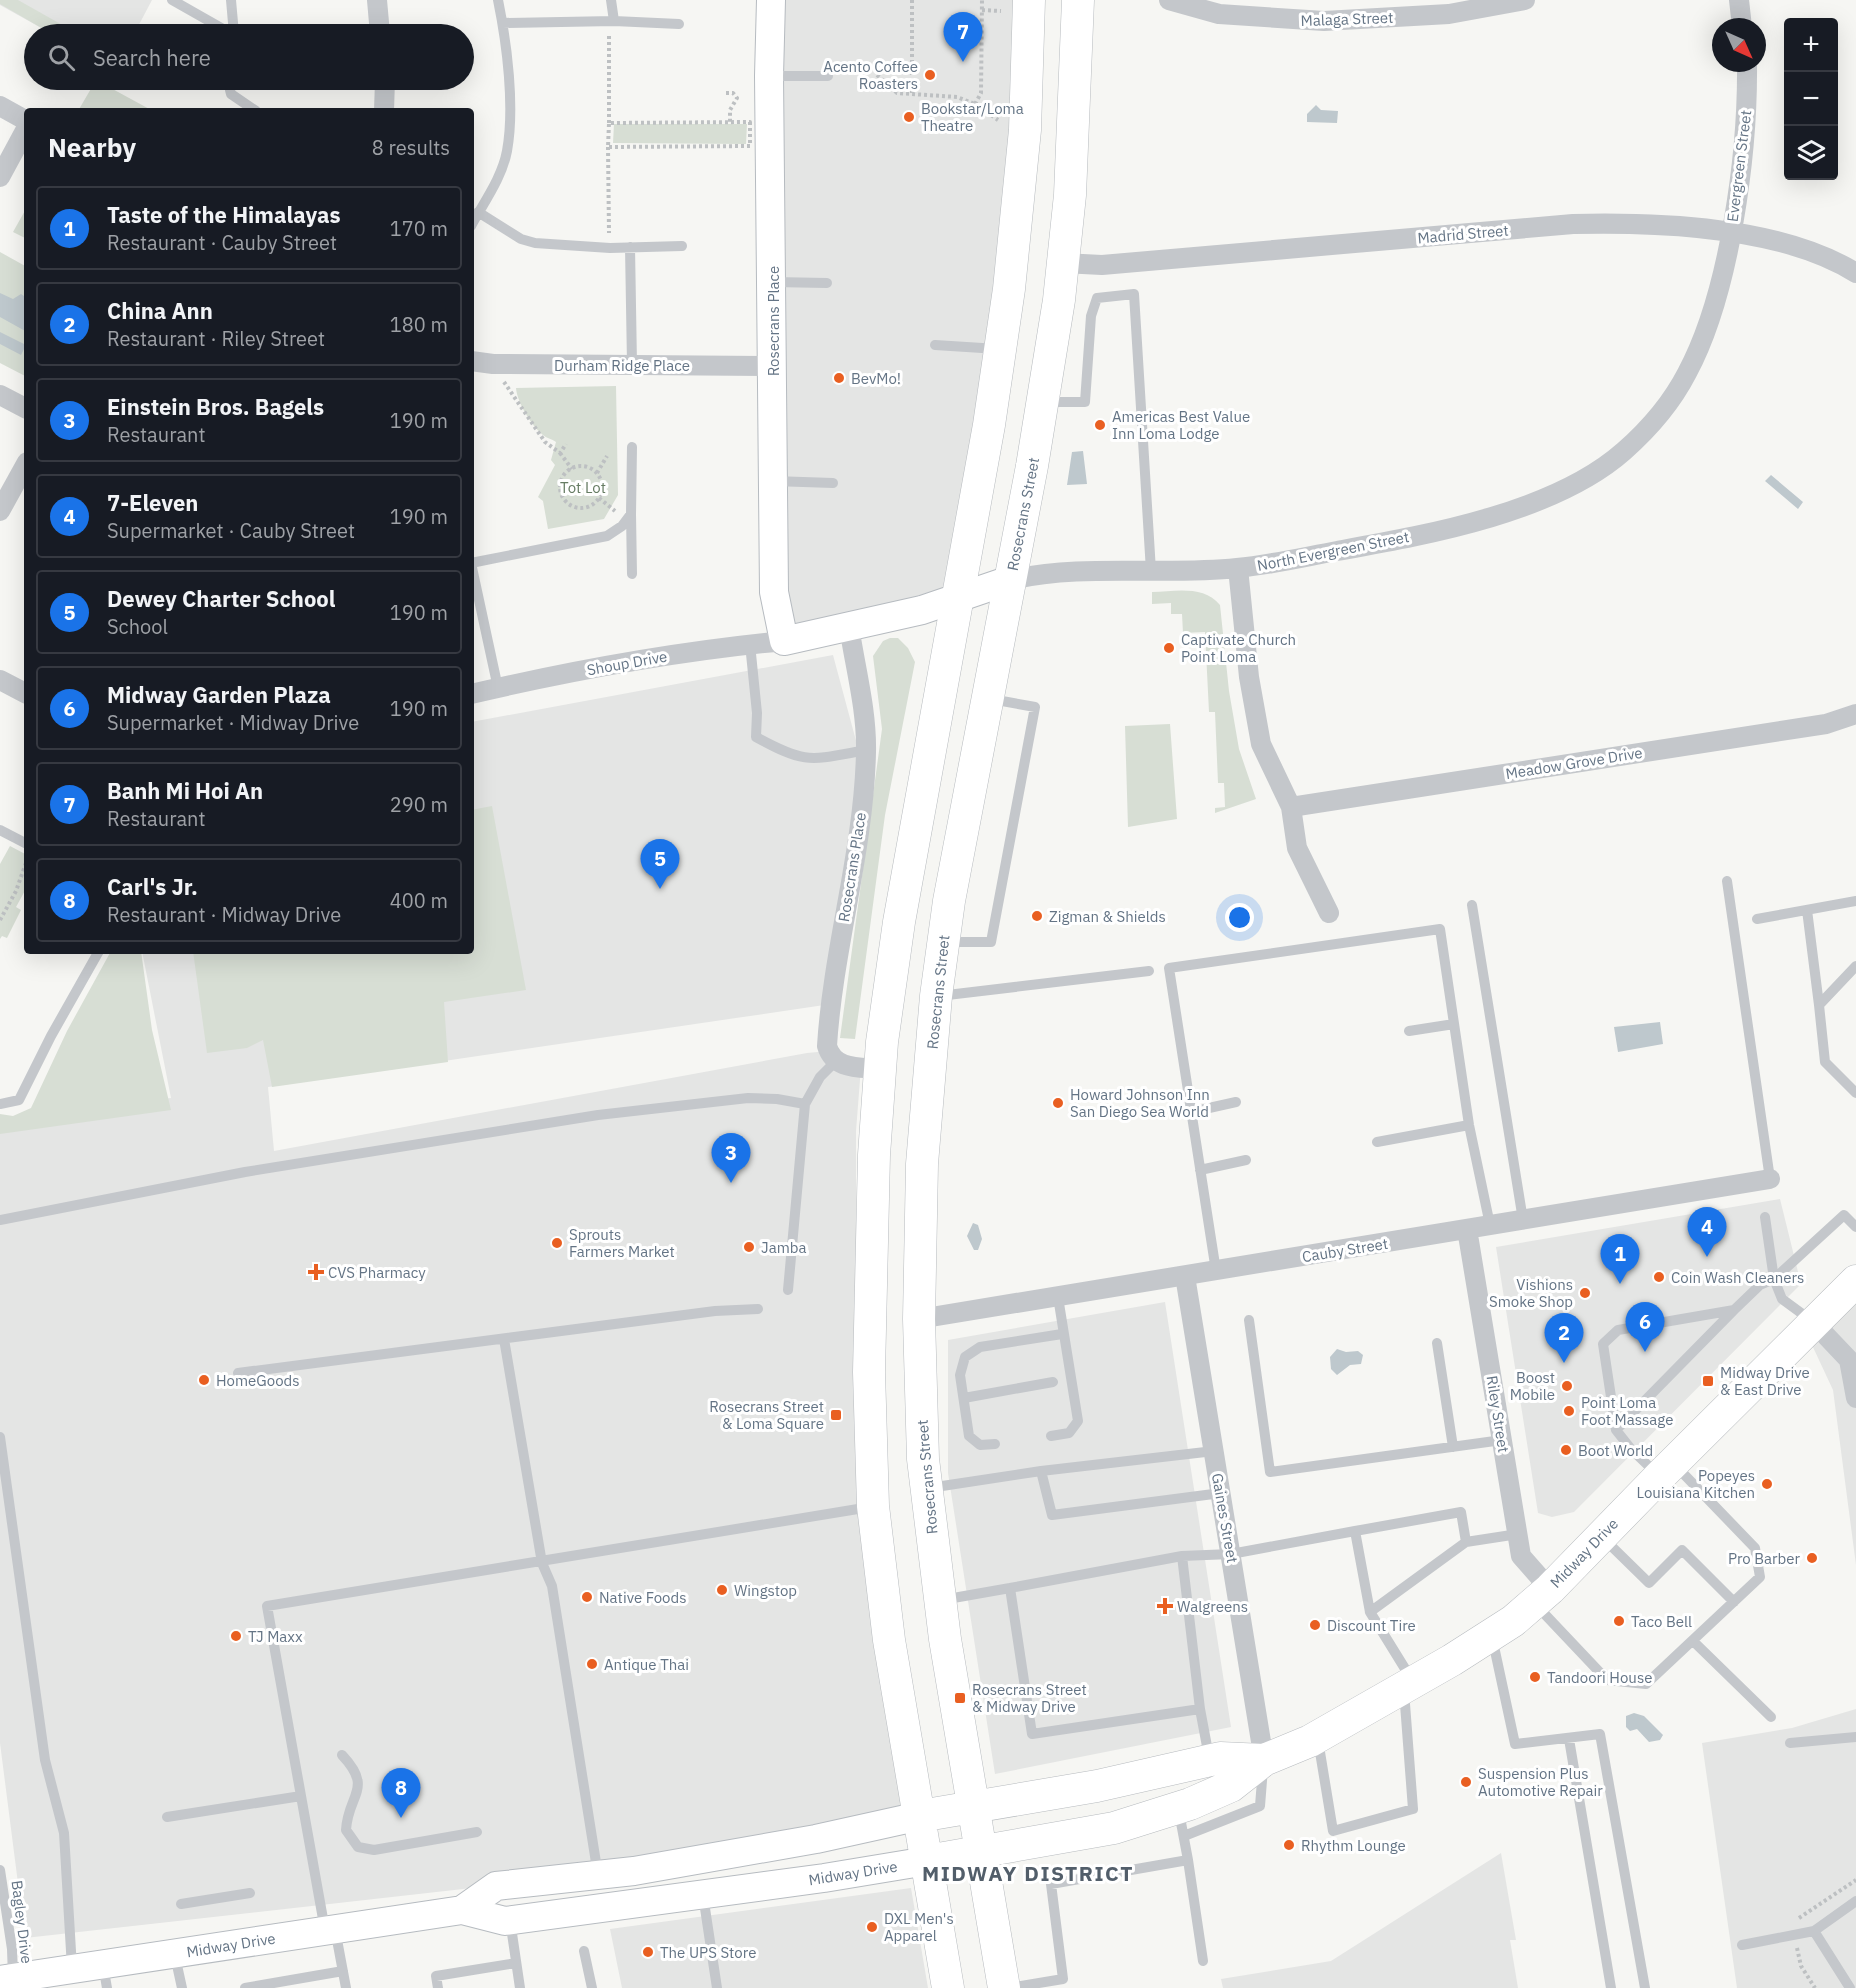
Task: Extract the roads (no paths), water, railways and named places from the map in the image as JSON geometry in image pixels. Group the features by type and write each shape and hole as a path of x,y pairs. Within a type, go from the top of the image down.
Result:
{"main road":[{"name":"Rosecrans Place","path":"771,0 769,76 773,282 774,592 784,641"},
{"name":"Rosecrans Street","path":"1004,1988 940,1600 923,1459 919,1319 922,1164 936,996 943,942 986,698 1043,402 1062,263 1073,159 1078,0"},
{"path":"948,1988 889,1640 873,1506 869,1310 873,1164 879,1069 899,922 958,600 1000,349 1014,249 1025,130 1015,5"},
{"name":"North Evergreen Street","path":"784,641 958,600 1010,580"},
{"name":"Midway Drive","path":"9,1982 72,1969 105,1976 174,1953 462,1910 510,1920 703,1895 982,1853 1114,1828 1181,1822 1264,1760 1317,1737 1408,1685 1491,1635 1542,1596 1666,1469 1856,1281"},
{"name":"Midway Drive","path":"462,1910 496,1886 598,1875 816,1839 920,1816 1097,1786 1210,1760 1264,1760"}],"street":[{"path":"377,0 379,24"},
{"name":"Malaga Street","path":"1169,0 1219,14 1315,21 1449,14 1525,0"},
{"path":"1739,0 1741,18"},
{"name":"Evergreen Street","path":"1730,233 1746,131 1747,72"},
{"path":"384,108 385,90"},
{"path":"0,106 24,120"},
{"path":"0,177 24,133"},
{"name":"Madrid Street","path":"1062,263 1102,265 1573,224 1629,223 1759,237 1817,255 1856,273"},
{"name":"North Evergreen Street","path":"1010,580 1043,572 1238,568 1475,523 1534,502 1586,477 1623,452 1656,420 1687,374 1709,323 1730,233"},
{"name":"Durham Ridge Place","path":"474,361 493,364 773,366"},
{"path":"0,395 24,408"},
{"path":"0,511 24,467"},
{"path":"1238,568 1249,677 1261,744 1291,807 1297,848 1329,913"},
{"name":"Rosecrans Place","path":"836,1061 827,1046 830,1013 866,778 867,750 866,730 849,626"},
{"name":"Shoup Drive","path":"474,693 605,666 784,641"},
{"path":"0,680 24,692"},
{"name":"Meadow Grove Drive","path":"1291,807 1826,724 1856,714"},
{"path":"836,1061 848,1066 879,1069"},
{"name":"Cauby Street","path":"919,1319 1770,1179"},
{"name":"Riley Street","path":"1467,1229 1521,1556 1542,1596"},
{"name":"Gaines Street","path":"1185,1276 1264,1760"},
{"path":"1814,1323 1849,1360 1856,1398"}],"lane":[{"path":"172,0 215,24"},
{"path":"231,0 232,24"},
{"path":"474,220 495,182 507,152 510,110 498,0"},
{"path":"611,0 611,21"},
{"path":"502,23 611,21 679,24"},
{"path":"769,76 828,76"},
{"path":"232,90 231,94 252,108"},
{"path":"478,212 528,241 609,248 682,246"},
{"path":"630,247 632,364"},
{"path":"773,282 827,283"},
{"path":"1043,402 1085,402 1091,316 1097,298 1134,294 1150,571"},
{"path":"935,345 1000,349"},
{"path":"632,447 629,516 633,574"},
{"path":"772,482 833,483"},
{"path":"474,562 607,536 622,526 629,516"},
{"path":"474,577 498,688"},
{"path":"750,644 757,713 756,737 789,755 810,760 867,750"},
{"path":"943,942 991,942 1035,707 986,698"},
{"path":"0,830 24,842"},
{"path":"1727,881 1770,1179"},
{"path":"1757,919 1856,901"},
{"path":"1472,904 1523,1220"},
{"path":"1807,910 1825,1062 1856,1093"},
{"path":"1216,1271 1169,968 1440,929 1469,1125 1490,1225"},
{"path":"0,1104 19,1100 51,1036 97,954"},
{"path":"1819,1005 1856,966"},
{"path":"936,996 1149,971"},
{"path":"1409,1031 1454,1024"},
{"path":"788,1290 805,1104 820,1077 836,1061"},
{"path":"0,1220 245,1172 598,1115 748,1098 777,1099 805,1104"},
{"path":"1191,1112 1236,1102"},
{"path":"1377,1142 1469,1125"},
{"path":"1200,1170 1246,1160"},
{"path":"1616,1430 1760,1285 1774,1279 1844,1215 1856,1227"},
{"path":"1765,1217 1774,1279 1782,1299 1814,1323"},
{"path":"1051,1436 1069,1433 1078,1421 1062,1334 1058,1297"},
{"path":"238,1373 715,1311 759,1309"},
{"path":"1542,1596 1607,1680 1646,1684 1760,1577 1755,1548 1666,1469 1631,1449 1616,1430 1603,1344 1618,1330 1734,1310"},
{"path":"1249,1320 1269,1472 1502,1440"},
{"path":"995,1443 980,1445 972,1439 964,1398 961,1366 971,1351 980,1347 1062,1334"},
{"path":"504,1339 542,1563 552,1586 598,1875"},
{"path":"1437,1343 1453,1447"},
{"path":"964,1398 1053,1382"},
{"path":"0,1437 45,1760 64,1833 72,1969"},
{"path":"927,1488 1041,1471 1214,1451"},
{"path":"1041,1471 1052,1515 1221,1493"},
{"path":"346,1988 330,1930 301,1796 267,1606 542,1563 873,1506"},
{"path":"940,1600 1182,1556 1232,1554 1461,1512 1466,1542"},
{"path":"1317,1737 1333,1831 1413,1809 1408,1685 1370,1612 1355,1531"},
{"path":"1370,1612 1466,1542 1518,1534"},
{"path":"1601,1535 1649,1583 1682,1550 1734,1602"},
{"path":"1182,1556 1200,1709 1210,1760"},
{"path":"1010,1588 1032,1734 1200,1709"},
{"path":"1491,1635 1515,1744 1600,1734 1646,1988"},
{"path":"1693,1641 1771,1717"},
{"path":"1790,1743 1856,1737"},
{"path":"1569,1739 1611,1988"},
{"path":"342,1755 355,1770 358,1779 358,1789 346,1830 358,1847 374,1850 477,1832"},
{"path":"167,1816 301,1796"},
{"path":"1181,1822 1203,1961"},
{"path":"1009,1988 1063,1979 1051,1884 1188,1860"},
{"name":"Bagley Drive","path":"0,1870 12,1949 9,1982"},
{"path":"181,1904 250,1893"},
{"path":"703,1895 717,1988"},
{"path":"1742,1945 1814,1931 1856,1901"},
{"path":"510,1920 520,1988"},
{"path":"1814,1931 1850,1988"},
{"path":"584,1952 592,1988"},
{"path":"174,1953 182,1988"},
{"path":"438,1988 436,1976 516,1962"},
{"path":"245,1988 343,1971"}],"place":[{"name":"Banh Mi Hoi An","path":"963,62"},
{"name":"Acento Coffee Roasters","path":"930,75"},
{"name":"Bookstar/Loma Theatre","path":"909,117"},
{"name":"BevMo!","path":"839,378"},
{"name":"Americas Best Value Inn Loma Lodge","path":"1100,425"},
{"name":"Captivate Church Point Loma","path":"1169,648"},
{"name":"Dewey Charter School","path":"660,889"},
{"name":"Zigman & Shields","path":"1037,916"},
{"name":"Howard Johnson Inn San Diego Sea World","path":"1058,1103"},
{"name":"Einstein Bros. Bagels","path":"731,1183"},
{"name":"Sprouts Farmers Market","path":"557,1243"},
{"name":"Jamba","path":"749,1247"},
{"name":"7-Eleven","path":"1707,1257"},
{"name":"CVS Pharmacy","path":"316,1272"},
{"name":"Coin Wash Cleaners","path":"1659,1277"},
{"name":"Taste of the Himalayas","path":"1620,1284"},
{"name":"Vishions Smoke Shop","path":"1585,1293"},
{"name":"Midway Garden Plaza","path":"1645,1352"},
{"name":"China Ann","path":"1564,1363"},
{"name":"HomeGoods","path":"204,1380"},
{"name":"Midway Drive & East Drive","path":"1708,1381"},
{"name":"Boost Mobile","path":"1567,1386"},
{"name":"Point Loma Foot Massage","path":"1569,1411"},
{"name":"Rosecrans Street & Loma Square","path":"836,1415"},
{"name":"Boot World","path":"1566,1450"},
{"name":"Popeyes Louisiana Kitchen","path":"1767,1484"},
{"name":"Pro Barber","path":"1812,1558"},
{"name":"Wingstop","path":"722,1590"},
{"name":"Native Foods","path":"587,1597"},
{"name":"Walgreens","path":"1165,1606"},
{"name":"Taco Bell","path":"1619,1621"},
{"name":"Discount Tire","path":"1315,1625"},
{"name":"TJ Maxx","path":"236,1636"},
{"name":"Antique Thai","path":"592,1664"},
{"name":"Tandoori House","path":"1535,1677"},
{"name":"Rosecrans Street & Midway Drive","path":"960,1698"},
{"name":"Suspension Plus Automotive Repair","path":"1466,1782"},
{"name":"Carl's Jr.","path":"401,1818"},
{"name":"Rhythm Lounge","path":"1289,1845"},
{"name":"DXL Men's Apparel","path":"872,1927"},
{"name":"The UPS Store","path":"648,1952"}],"district":[{"name":"MIDWAY DISTRICT","path":"1028,1873"}],"park label":[{"name":"Tot Lot","path":"583,487"}]}
